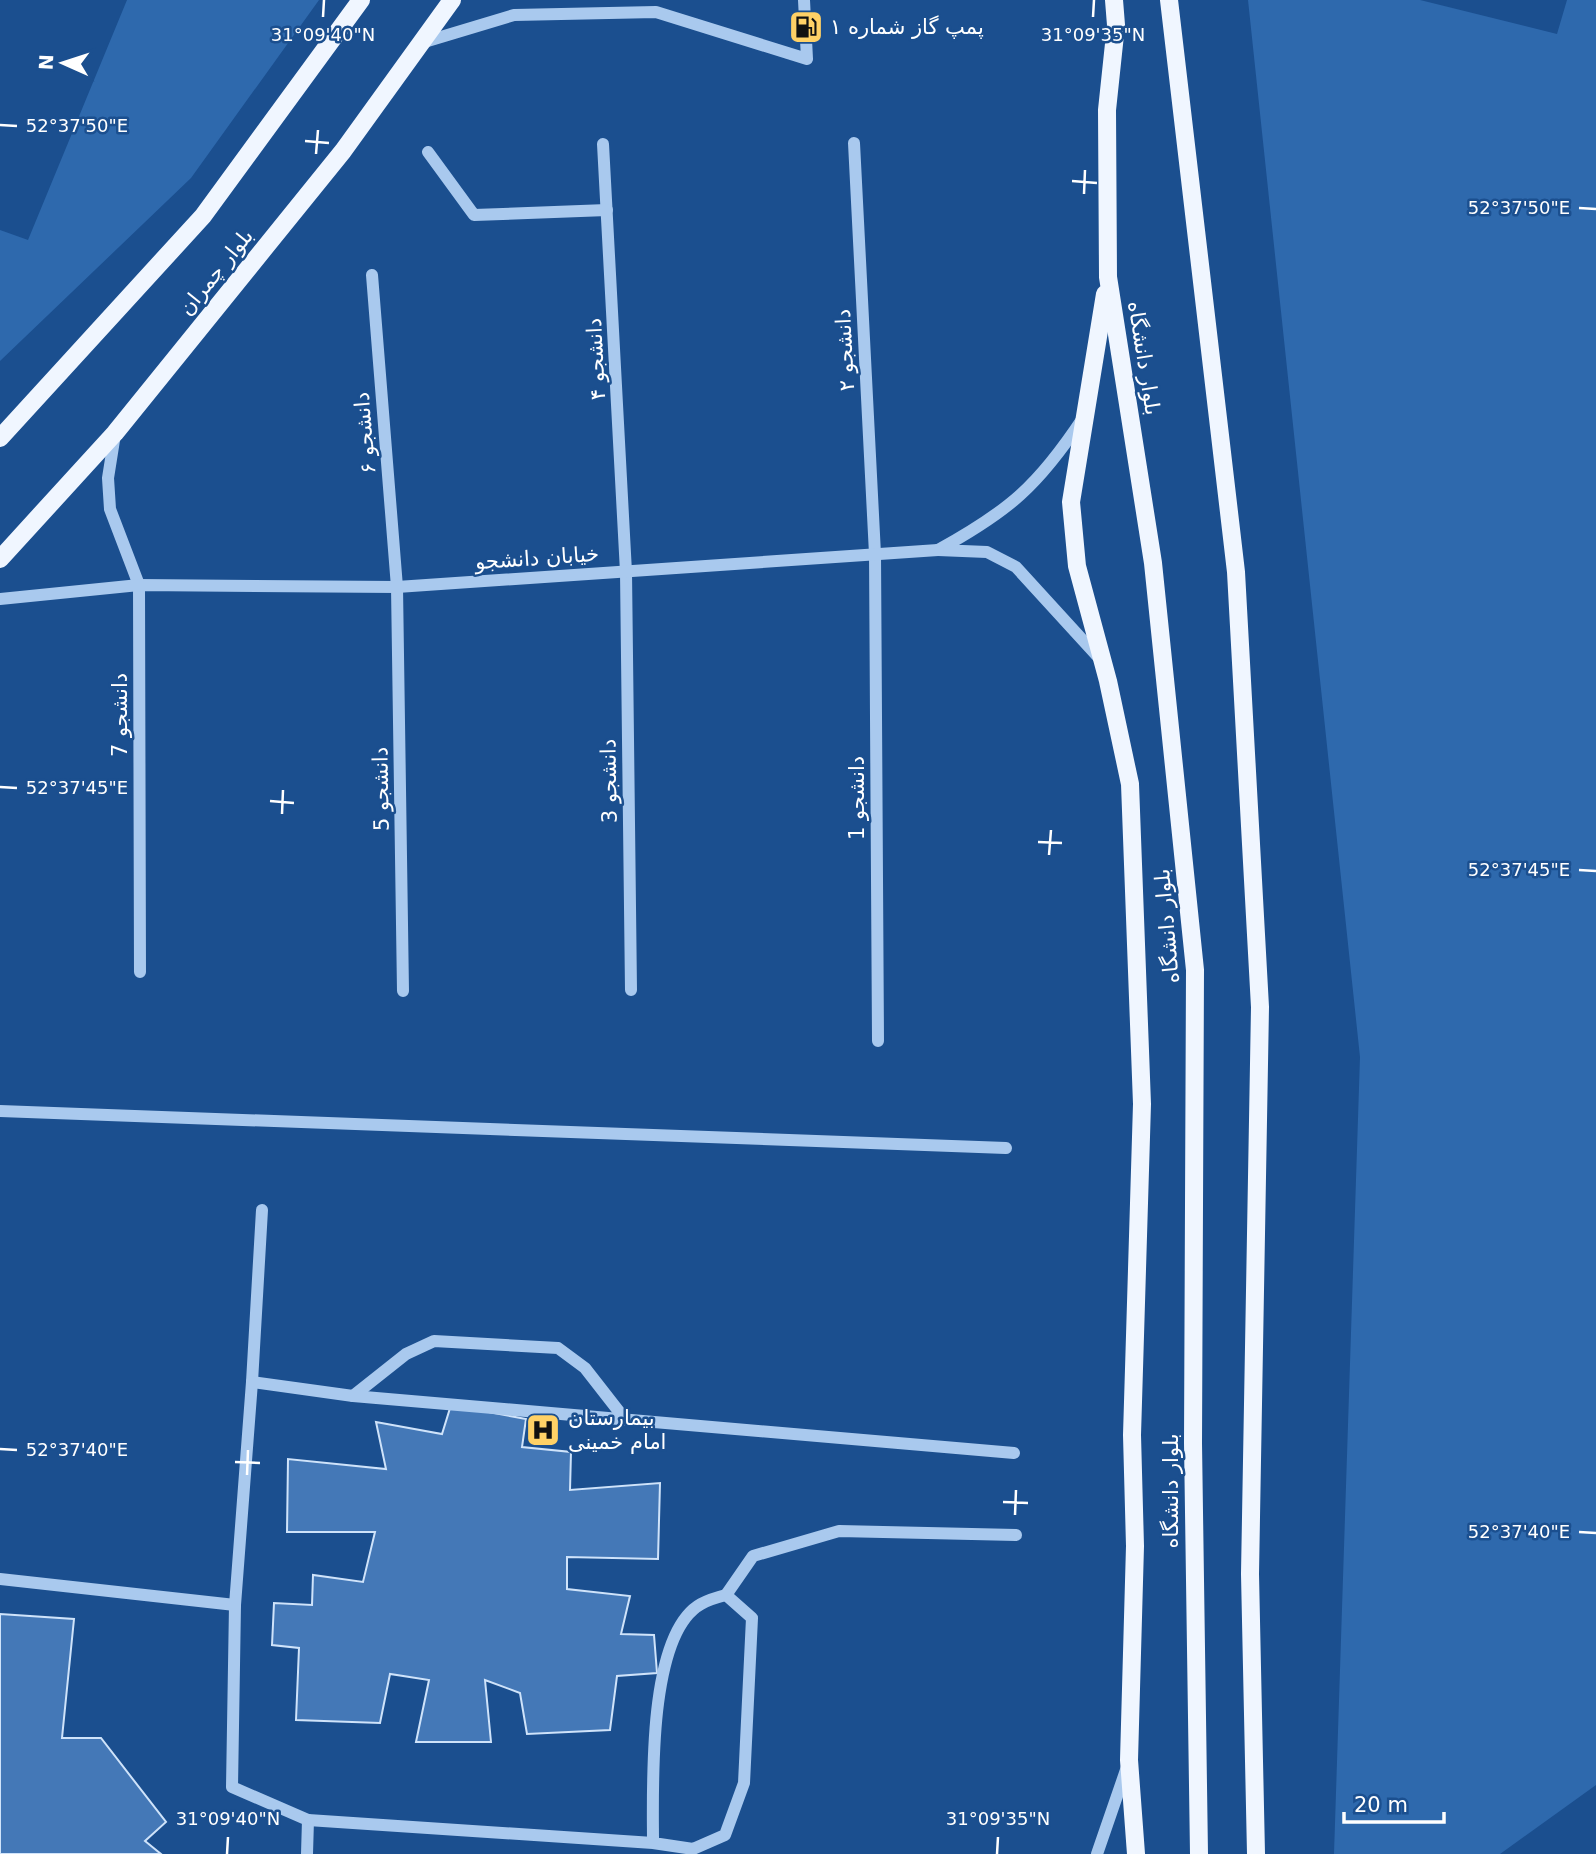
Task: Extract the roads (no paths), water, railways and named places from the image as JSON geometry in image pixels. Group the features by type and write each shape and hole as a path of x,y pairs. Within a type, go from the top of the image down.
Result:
{"main road":[{"path":"0,438 203,216 361,0"},
{"name":"بلوار چمران","path":"0,559 116,433 342,151 452,0"},
{"name":"بلوار دانشگاه","path":"1114,0 1116,25 1107,110 1108,277 1153,563 1195,970 1193,1457 1199,1854"},
{"path":"1170,4 1236,572 1260,1007 1250,1574 1256,1854"},
{"path":"1108,277 1071,502 1077,566 1104,664 1130,784 1142,1104 1132,1435 1135,1546 1129,1760 1136,1854"}],"street":[{"path":"421,43 514,15 656,12 807,59 804,0"},
{"name":"دانشجو ۲","path":"854,143 875,554"},
{"name":"دانشجو ۴","path":"603,144 626,572"},
{"path":"428,152 474,215 607,210"},
{"name":"دانشجو ۶","path":"372,275 397,587"},
{"name":"خیابان دانشجو","path":"938,550 982,526 1020,497 1051,466 1085,415"},
{"path":"116,433 108,478 110,509 139,585"},
{"name":"خیابان دانشجو","path":"0,599 139,585 397,587 938,550 987,552 1016,567 1104,664"},
{"name":"دانشجو 1","path":"875,554 878,1041"},
{"name":"دانشجو 3","path":"626,572 631,990"},
{"name":"دانشجو 7","path":"139,585 140,972"},
{"name":"دانشجو 5","path":"397,587 403,991"},
{"path":"0,1111 1006,1148"},
{"path":"261,1210 252,1382 235,1605 232,1787 308,1820 653,1843 692,1849 725,1835 744,1783 752,1618 726,1595"},
{"path":"353,1396 406,1354 434,1341 558,1348 585,1368 624,1418"},
{"path":"252,1382 353,1396 1014,1453"},
{"path":"653,1843 659,1682 677,1632 699,1605 726,1595 753,1556 839,1531 1016,1535"},
{"path":"0,1579 235,1605"},
{"path":"1097,1854 1129,1760"},
{"path":"307,1854 308,1820"}],"place":[{"name":"پمپ گاز شماره ۱","path":"806,27"},
{"name":"بیمارستان امام خمینی","path":"543,1430"}]}
